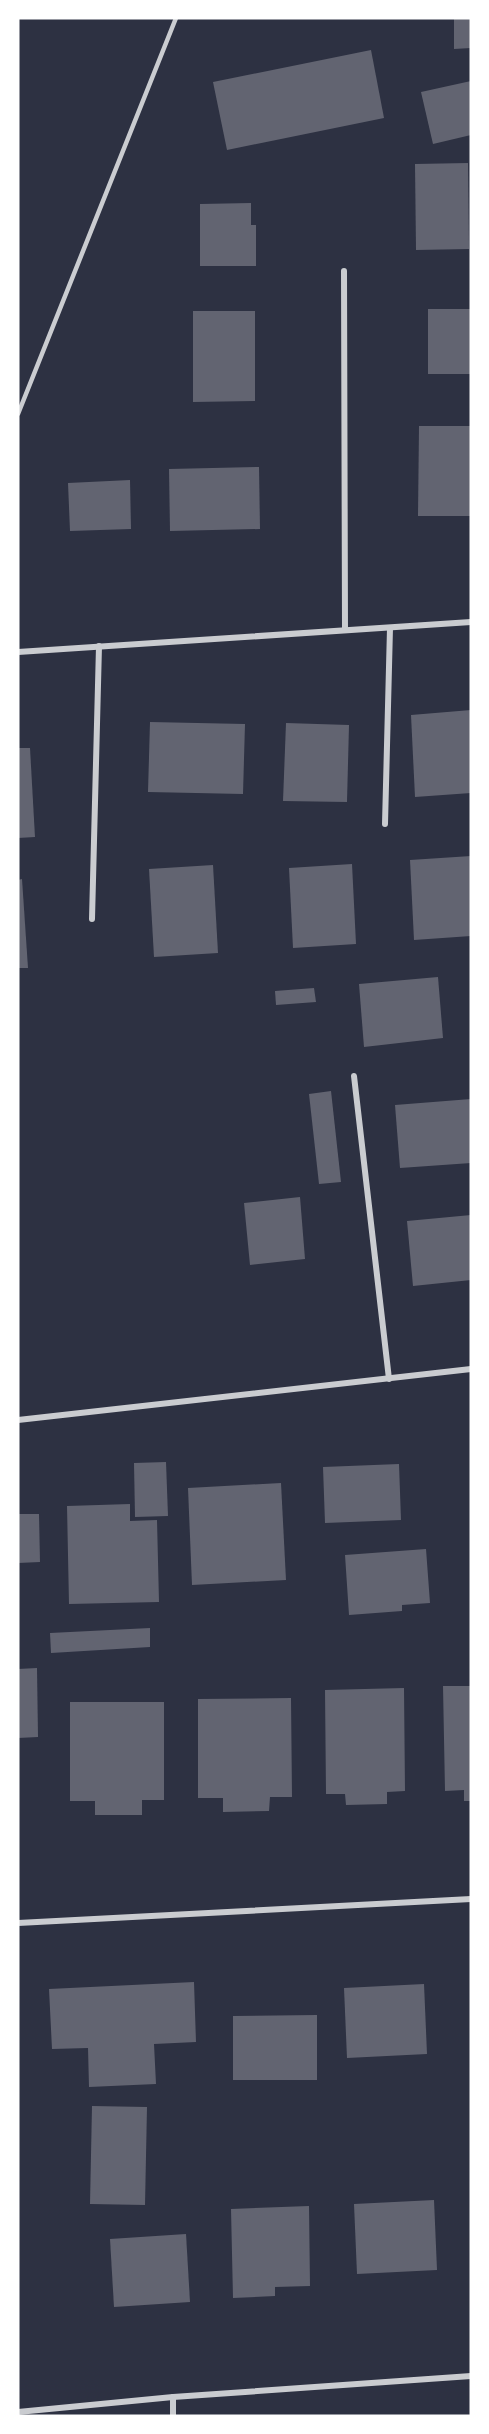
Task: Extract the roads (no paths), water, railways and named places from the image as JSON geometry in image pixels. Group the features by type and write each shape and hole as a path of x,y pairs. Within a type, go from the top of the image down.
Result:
{"street":[{"path":"344,271 345,630"},
{"path":"18,652 471,622"},
{"path":"385,824 390,628"},
{"path":"92,919 99,646"},
{"path":"354,1076 389,1378"},
{"path":"18,1420 471,1369"},
{"path":"18,1923 471,1899"},
{"path":"18,2412 173,2397 471,2376"},
{"path":"173,2397 173,2416"}],"lane":[{"path":"18,414 176,18"}]}
